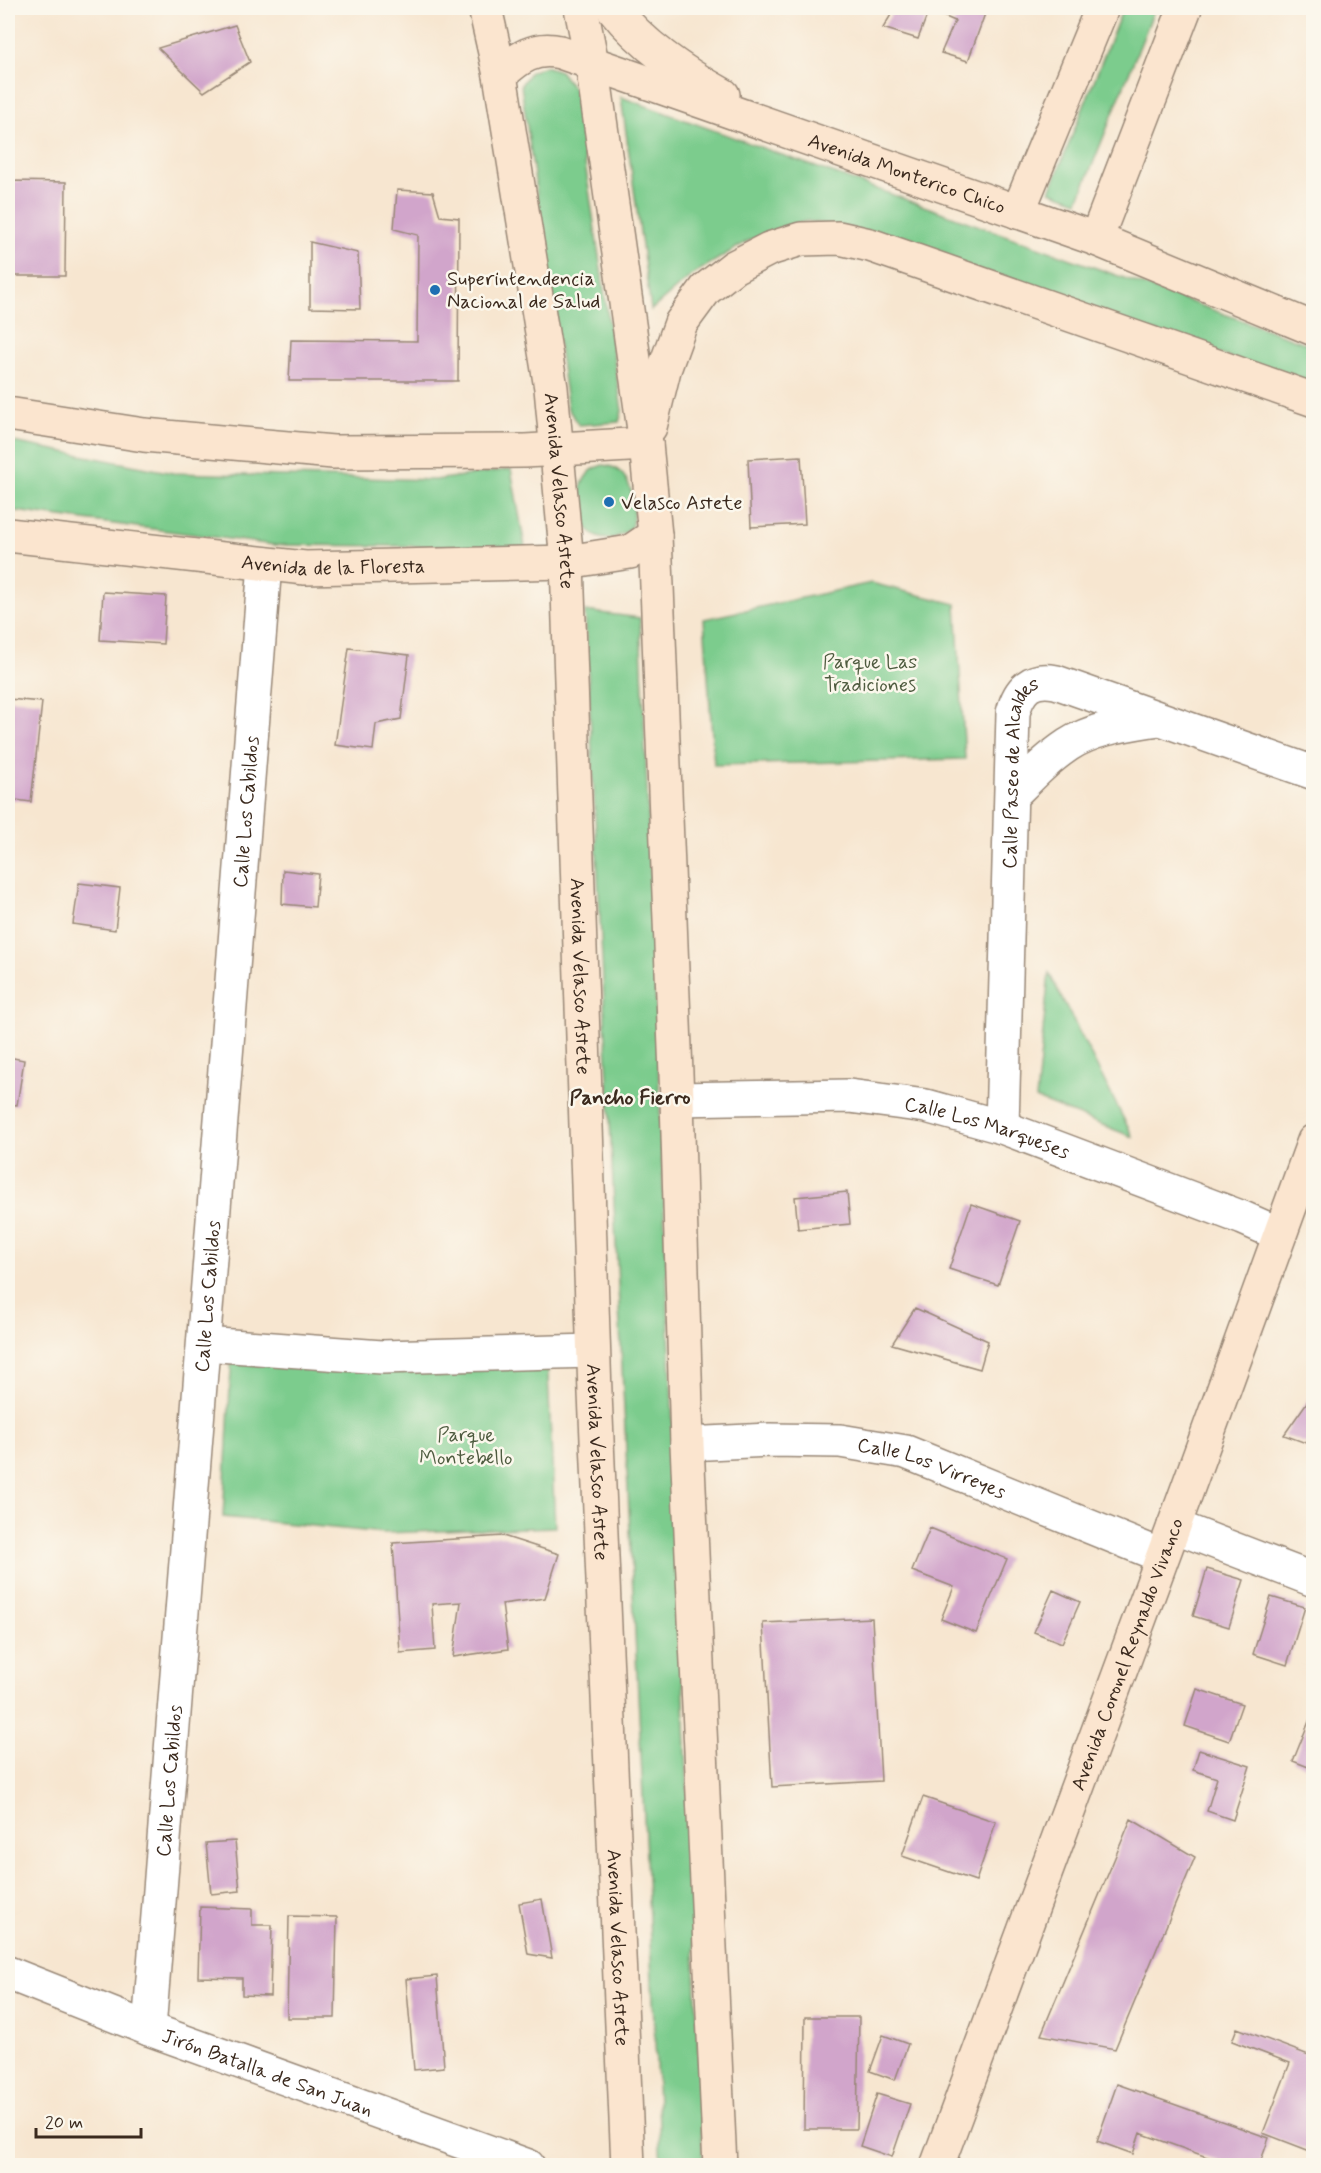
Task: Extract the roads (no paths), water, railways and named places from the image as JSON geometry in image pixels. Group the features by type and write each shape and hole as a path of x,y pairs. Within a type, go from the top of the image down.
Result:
{"main road":[{"name":"Avenida Velasco Astete","path":"485,8 500,75 550,387 558,450 567,562 593,1351 628,2166"},
{"path":"581,8 592,63 646,444 655,535 677,1099 687,1444 720,2166"},
{"path":"613,8 643,40 689,74 755,111 833,147"},
{"path":"1018,212 1102,8"},
{"path":"1096,239 1185,8"},
{"name":"Avenida Monterico Chico","path":"500,75 516,60 532,52 548,49 1096,239 1314,329"},
{"path":"646,444 664,370 681,323 706,289 734,267 769,249 801,239 838,238 870,245 1314,400"},
{"path":"8,414 144,435 333,452 558,450 646,444"},
{"name":"Avenida de la Floresta","path":"8,534 305,568 567,562 599,559 630,552 655,535"},
{"name":"Avenida Coronel Reynaldo Vivanco","path":"937,2166 1314,1141"}],"street":[{"name":"Calle Los Cabildos","path":"149,2030 265,564"},
{"name":"Calle Paseo de Alcaldes","path":"1002,1127 1013,713 1017,699 1027,686 1043,680 1056,682 1314,773"},
{"path":"1012,795 1042,765 1070,744 1098,731 1159,719"},
{"name":"Calle Los Marqueses","path":"677,1099 849,1096 926,1106 1002,1127 1279,1234"},
{"path":"204,1344 382,1357 593,1351"},
{"name":"Calle Los Virreyes","path":"687,1444 769,1440 840,1441 906,1452 1162,1556"},
{"path":"1174,1526 1314,1580"},
{"name":"Jirón Batalla de San Juan","path":"8,1973 149,2030 528,2166"}],"place":[{"name":"Superintendencia Nacional de Salud","path":"435,290"},
{"name":"Velasco Astete","path":"609,502"}],"district":[{"name":"Pancho Fierro","path":"630,1097"}],"park label":[{"name":"Parque Las Tradiciones","path":"870,672"},
{"name":"Parque Montebello","path":"466,1446"}]}
